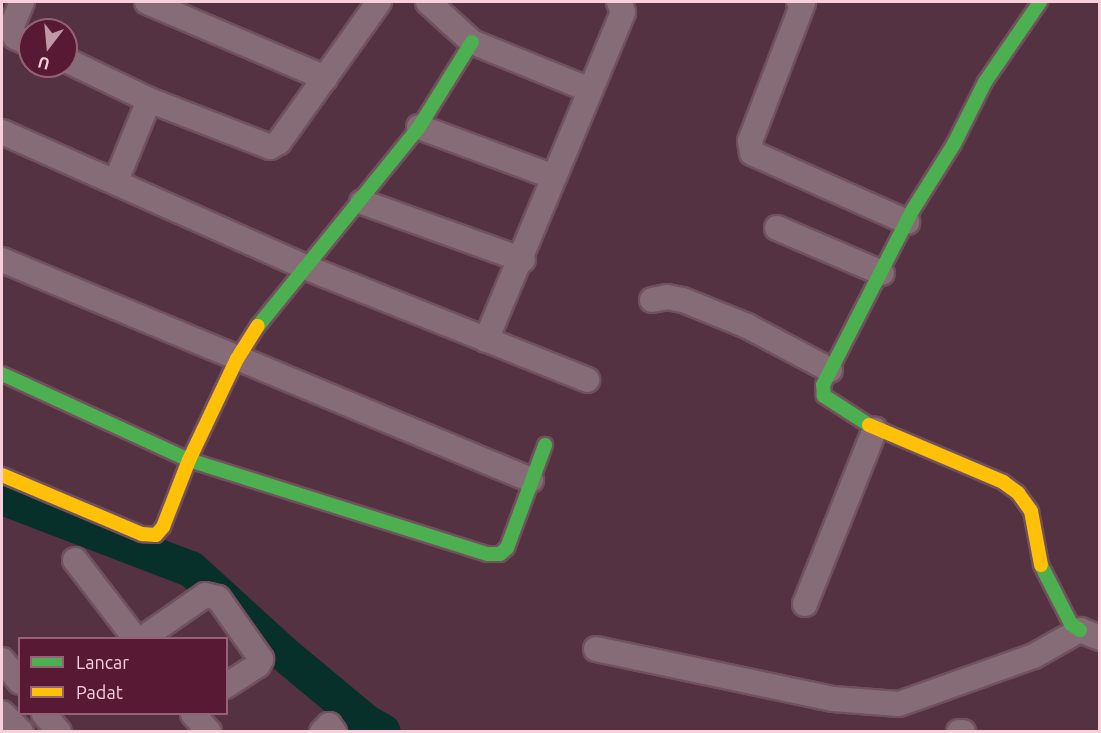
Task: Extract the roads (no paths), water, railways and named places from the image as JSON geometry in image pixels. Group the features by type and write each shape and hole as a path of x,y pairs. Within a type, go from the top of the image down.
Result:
{"street":[{"path":"18,38 11,28 21,2"},
{"path":"147,2 325,78"},
{"path":"78,66 149,100 270,147 279,142 379,2"},
{"path":"429,2 472,42 590,90"},
{"path":"486,340 523,260 554,177 623,12 618,2"},
{"path":"799,2 803,3 750,141 752,153 907,222"},
{"path":"1040,2 986,82 954,144 907,222 823,385 824,396 874,429 1003,482 1018,493 1031,511 1042,573 1071,624 1090,634"},
{"path":"2,475 142,534 156,535 163,527 189,460 237,359 305,267 362,202 419,127 472,42"},
{"path":"116,180 149,100"},
{"path":"419,127 554,177"},
{"path":"2,132 116,180 305,267 587,380"},
{"path":"362,202 523,260"},
{"path":"777,228 882,273"},
{"path":"2,260 531,480"},
{"path":"652,300 667,297 683,300 747,326 830,370"},
{"path":"2,374 189,460 488,554 500,554 507,548 545,445"},
{"path":"805,604 874,429"},
{"path":"75,560 133,637"},
{"path":"146,637 205,595 218,598 261,659 258,665 228,685"},
{"path":"596,648 833,699 899,704 1090,634"},
{"path":"2,660 18,680"},
{"path":"2,713 21,732"},
{"path":"45,715 59,732"},
{"path":"194,715 209,732"},
{"path":"322,732 329,725 334,732"}],"waterway":[{"path":"2,497 191,569 283,653 367,723 383,732"}]}
